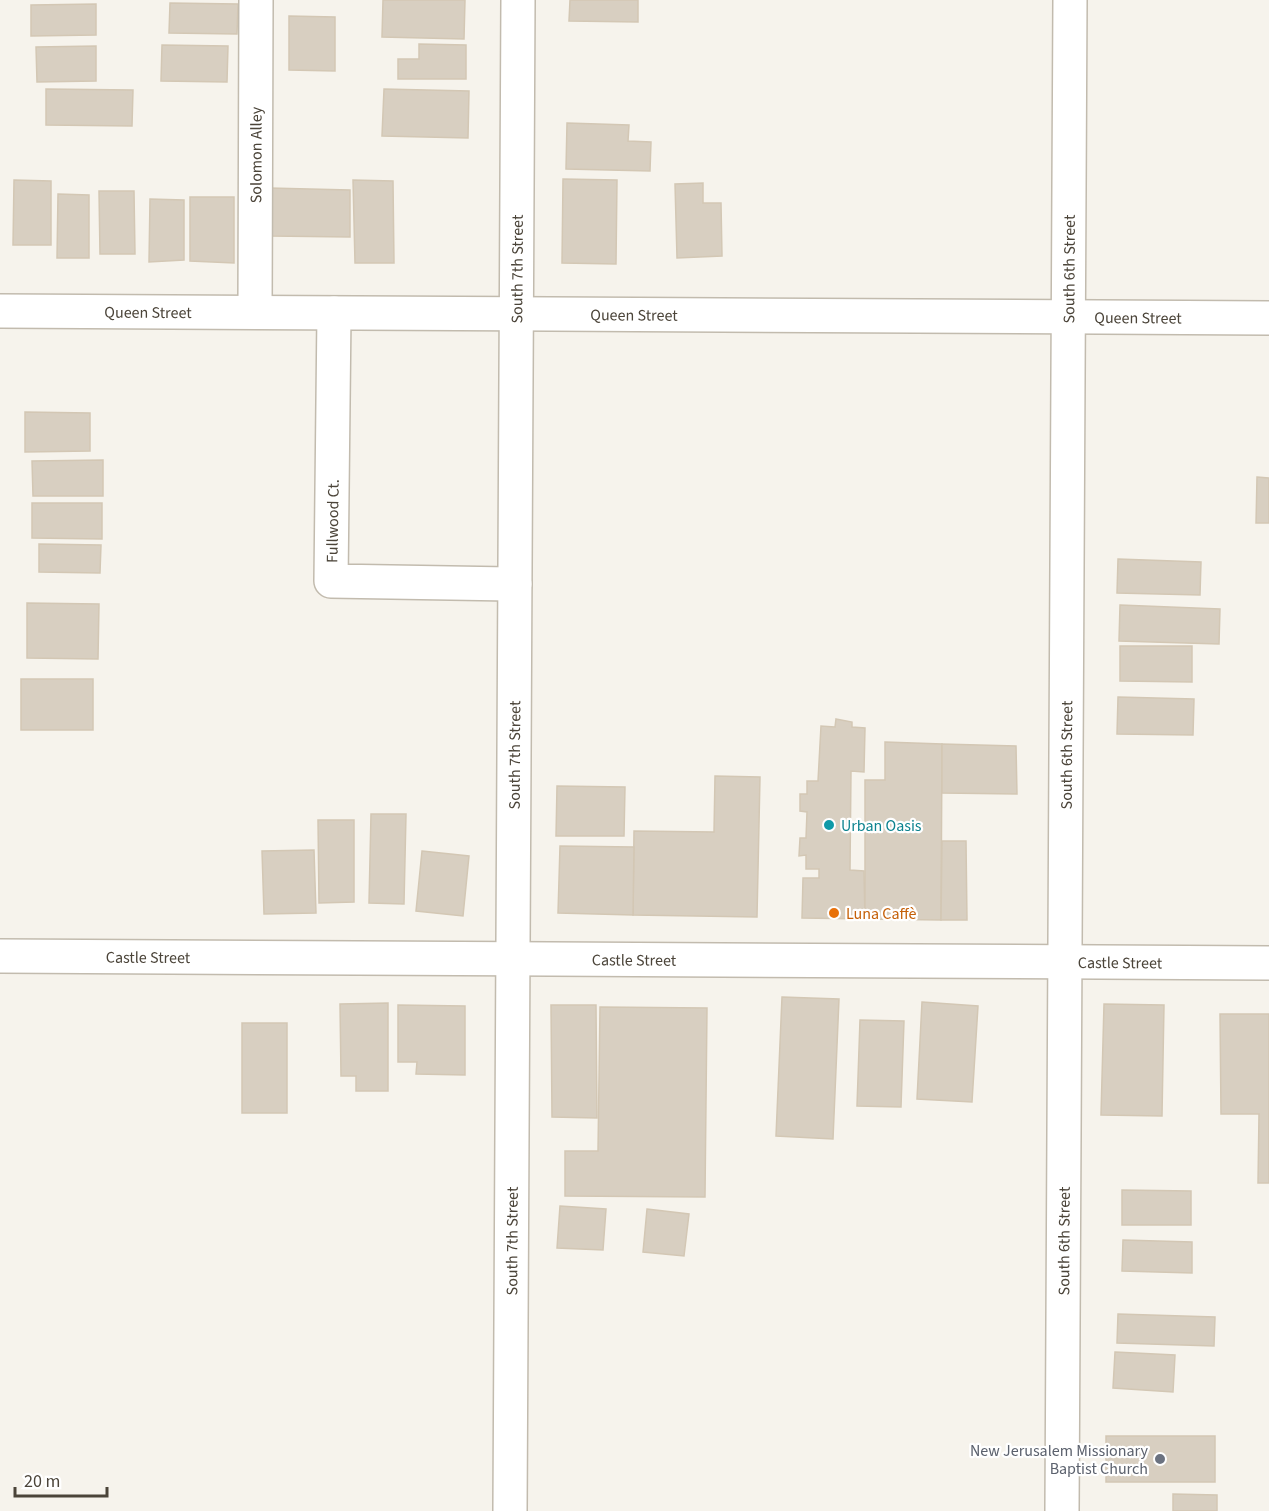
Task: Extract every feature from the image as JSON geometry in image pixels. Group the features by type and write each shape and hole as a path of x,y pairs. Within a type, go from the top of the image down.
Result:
{"street":[{"name":"Solomon Alley","path":"255,312 256,0"},
{"name":"South 7th Street","path":"510,1511 518,0"},
{"name":"South 6th Street","path":"1062,1511 1070,0"},
{"name":"Queen Street","path":"0,311 1269,318"},
{"name":"Fullwood Ct.","path":"334,313 331,582 515,584"},
{"name":"Castle Street","path":"0,956 1269,963"}],"building":[{"path":"383,0 465,0 464,39 382,37"},
{"path":"570,0 638,0 638,22 569,21"},
{"path":"170,3 238,4 237,34 169,33"},
{"path":"96,4 96,35 31,36 31,5"},
{"path":"289,16 335,17 335,71 289,70"},
{"path":"419,44 466,45 466,79 398,79 398,59 419,59"},
{"path":"162,45 228,46 227,82 161,81"},
{"path":"96,46 96,81 37,82 36,47"},
{"path":"46,89 133,90 132,126 46,125"},
{"path":"384,89 469,91 468,138 382,136"},
{"path":"567,123 629,125 628,141 651,142 650,171 566,169"},
{"path":"563,179 617,180 616,264 562,263"},
{"path":"14,180 51,181 51,245 13,245"},
{"path":"353,180 393,181 394,263 355,263"},
{"path":"703,183 703,203 721,203 722,256 677,258 675,184"},
{"path":"269,188 350,190 350,237 270,236"},
{"path":"99,191 134,191 135,254 100,254"},
{"path":"58,194 89,195 89,258 57,258"},
{"path":"190,197 234,197 234,263 190,261"},
{"path":"150,199 184,200 184,260 149,262"},
{"path":"25,412 90,413 90,451 25,452"},
{"path":"103,460 103,496 33,496 32,461"},
{"path":"1257,477 1269,478 1269,523 1256,523"},
{"path":"32,503 102,503 102,539 32,538"},
{"path":"39,544 101,545 100,573 39,572"},
{"path":"1118,559 1201,562 1200,595 1117,593"},
{"path":"27,603 99,604 98,659 27,658"},
{"path":"1120,605 1220,609 1219,644 1119,641"},
{"path":"1120,646 1192,646 1192,682 1120,681"},
{"path":"21,679 93,679 93,730 21,730"},
{"path":"1118,697 1194,699 1193,735 1117,734"},
{"name":"Urban Oasis","path":"836,719 852,722 852,727 865,728 864,772 851,771 850,870 864,871 865,919 802,918 803,878 819,878 819,869 806,869 806,855 799,856 800,838 806,838 807,812 800,811 800,794 807,794 807,781 818,781 821,726 835,727"},
{"path":"885,742 942,744 941,920 865,919 865,780 885,780"},
{"path":"942,744 1016,746 1017,794 942,793"},
{"path":"715,776 760,777 757,917 633,915 634,831 714,832"},
{"path":"557,786 625,787 624,836 556,836"},
{"path":"371,814 406,814 404,904 369,903"},
{"path":"318,820 354,820 354,902 319,903"},
{"path":"942,841 966,841 967,920 941,920"},
{"path":"560,846 634,847 633,915 558,913"},
{"path":"314,850 316,913 264,914 262,851"},
{"path":"422,851 469,856 463,916 416,911"},
{"path":"782,997 839,999 833,1139 776,1136"},
{"path":"922,1002 978,1006 972,1102 917,1099"},
{"path":"388,1003 388,1091 356,1091 356,1076 341,1076 340,1004"},
{"path":"1104,1004 1164,1005 1162,1116 1101,1115"},
{"path":"398,1005 465,1006 465,1075 416,1074 417,1062 398,1062"},
{"path":"551,1005 596,1005 597,1118 552,1117"},
{"path":"600,1007 707,1008 705,1197 565,1196 565,1151 598,1151"},
{"path":"1220,1014 1269,1014 1269,1183 1258,1183 1259,1114 1221,1114"},
{"path":"860,1020 904,1021 901,1107 857,1106"},
{"path":"242,1023 287,1023 287,1113 242,1113"},
{"path":"1122,1190 1191,1191 1191,1225 1122,1225"},
{"path":"560,1206 606,1209 603,1250 557,1248"},
{"path":"647,1209 689,1214 684,1256 643,1252"},
{"path":"1123,1240 1192,1242 1192,1273 1122,1271"},
{"path":"1118,1314 1215,1317 1214,1346 1117,1343"},
{"path":"1115,1352 1175,1355 1173,1392 1113,1388"},
{"name":"New Jerusalem Missionary Baptist Church","path":"1106,1436 1215,1436 1215,1482 1106,1482"},
{"path":"1173,1494 1217,1495 1217,1511 1173,1511"}],"place":[{"name":"Urban Oasis","path":"829,825"},
{"name":"Luna Caffè","path":"834,913"},
{"name":"New Jerusalem Missionary Baptist Church","path":"1160,1459"}]}
